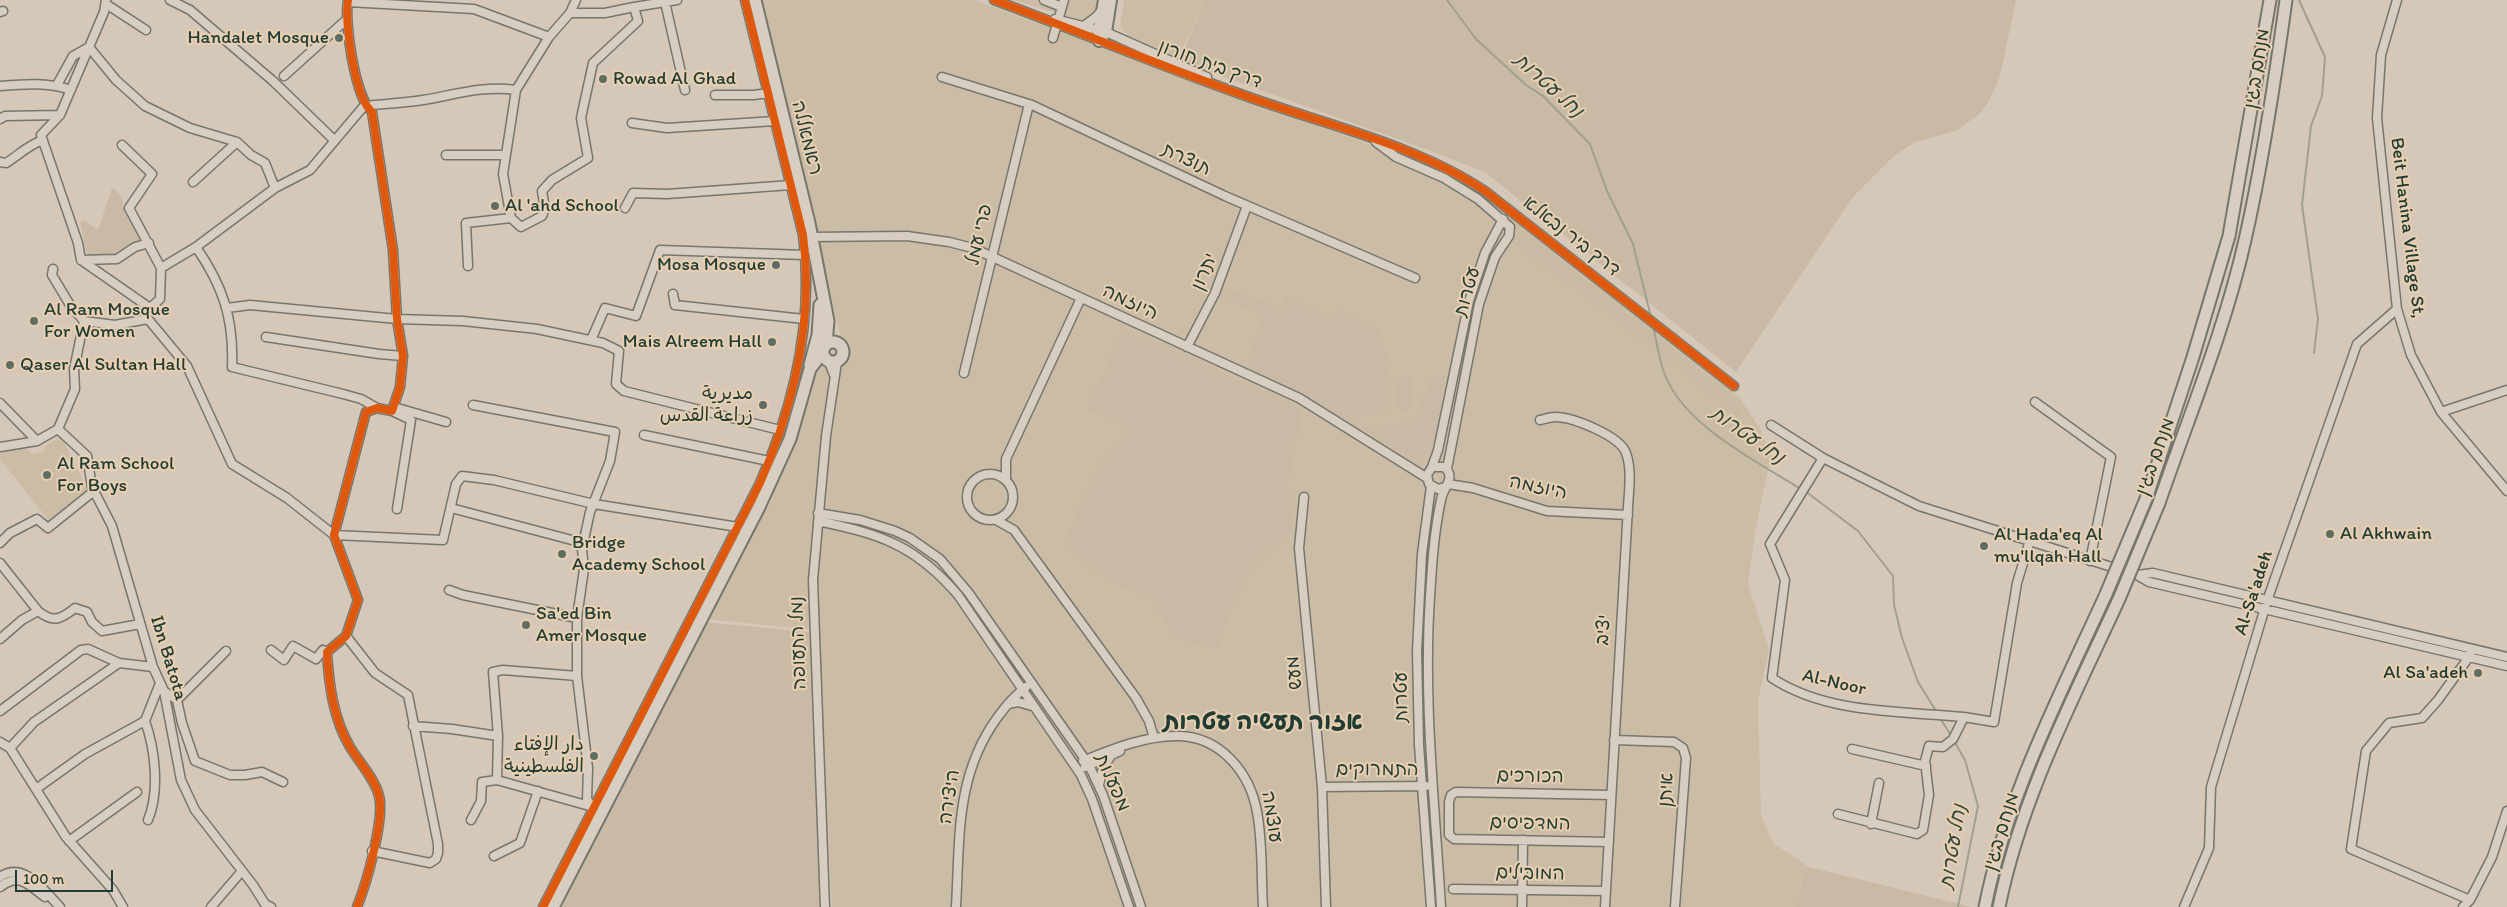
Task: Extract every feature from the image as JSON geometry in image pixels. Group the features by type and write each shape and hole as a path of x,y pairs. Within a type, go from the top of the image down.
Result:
{"highway":[{"name":"ראמאללה","path":"755,0 812,237 822,285 830,354"},
{"name":"מנחם בגין","path":"1985,907 1999,850 2017,794 2035,748 2106,594 2146,499 2193,358 2229,236 2270,0"},
{"name":"מנחם בגין","path":"1999,907 2012,854 2048,753 2119,599 2159,503 2208,362 2245,241 2263,146 2286,0"},
{"path":"553,907 763,500 790,438 818,335 822,285"},
{"path":"806,382 813,367 830,354"}],"main road":[{"path":"1099,41 1105,6 1111,0"}],"street":[{"path":"170,0 190,10 273,81 334,140"},
{"path":"576,0 570,13 549,37 516,90 503,174 511,218 521,227 542,216 545,208 542,191 552,180 588,158 581,118 593,63 638,21 634,7"},
{"path":"570,13 605,13 677,0"},
{"path":"543,907 738,527 769,461 797,370 804,319 805,255 791,185 745,0"},
{"name":"דרך בית חורון","path":"994,0 1038,16 1058,22 1084,26 1126,40 1245,96"},
{"path":"1044,0 1063,3 1053,38"},
{"name":"Beit Hanina Village St,","path":"2397,0 2381,55 2376,118 2398,309 2411,355 2441,412 2507,492"},
{"path":"393,409 400,387 403,356 397,319 392,250 372,112 364,106 353,63 346,20 348,1 474,9 549,37"},
{"path":"146,30 106,2 60,115 41,135 78,243 81,260 150,308"},
{"path":"665,2 684,90"},
{"path":"1084,26 1096,17 1105,6"},
{"path":"1105,6 1114,30 1126,40"},
{"path":"284,76 346,20"},
{"name":"דרך בית חורון","path":"1058,22 1099,41 1245,96 1372,139"},
{"path":"89,47 116,80 145,106 190,128 238,142 251,155 265,163 275,188"},
{"path":"57,85 73,56 89,47"},
{"name":"תוצרת","path":"942,77 1029,104 1247,206 1415,278"},
{"path":"0,86 57,85 71,90"},
{"path":"161,268 196,246 239,212 275,188 310,170 364,106 422,100 468,90 516,90"},
{"path":"715,95 768,93"},
{"name":"פרי עמל","path":"964,373 1029,104"},
{"path":"0,119 5,116 60,115"},
{"path":"632,122 667,128 775,120"},
{"path":"1372,139 1396,157 1444,178 1478,198 1503,219"},
{"name":"דרך ביר נבאלא","path":"1372,139 1425,158 1456,172 1485,191 1734,386"},
{"path":"0,162 6,163 31,144 43,140"},
{"path":"193,182 238,142"},
{"path":"122,146 152,174 128,208 149,242 161,268 160,299 150,308 148,319"},
{"path":"446,155 505,155"},
{"path":"625,208 633,193 676,194 791,185"},
{"name":"יתרון","path":"1187,347 1215,293 1247,206"},
{"path":"468,266 466,223 511,218"},
{"name":"עטרות","path":"1431,468 1438,450 1469,301 1485,253 1503,219 1508,223 1511,233 1495,257 1479,304 1449,472"},
{"name":"היוזמה","path":"812,237 882,235 926,238 973,248 1314,406 1427,478"},
{"path":"81,260 117,259 135,247 149,242"},
{"path":"196,246 218,283 227,308 233,346 232,367 361,399 377,408"},
{"path":"591,340 605,308 636,316 660,250 805,255"},
{"path":"53,269 52,276 65,298 84,321 116,325 148,319"},
{"path":"673,294 675,305 804,319"},
{"path":"992,474 1006,460 1081,298"},
{"path":"227,308 250,306 397,319 463,321 537,329 591,340 619,351 616,384 624,391 780,430"},
{"name":"Al-Sa'adeh","path":"2184,907 2209,848 2211,787 2266,605 2357,344 2398,309"},
{"path":"148,319 188,366 232,464 287,498 334,535 358,600 346,636 327,652 323,650 316,659 293,646 284,660 271,650"},
{"path":"0,447 37,441 58,429 74,389 74,369 84,321"},
{"path":"266,337 403,356"},
{"name":"נמל התעופה","path":"825,907 813,601 818,517 834,380 830,354"},
{"path":"2441,412 2507,390"},
{"path":"2035,402 2111,458 2090,561"},
{"path":"0,403 37,441"},
{"path":"473,404 615,432 610,461 594,504 583,543 584,569 577,618 577,676 588,768 587,800 594,807"},
{"path":"334,535 366,412 377,408 393,409 446,422"},
{"path":"393,409 410,420 397,509"},
{"name":"יציב","path":"1540,420 1562,418 1616,439 1626,453 1629,466 1628,515 1605,907"},
{"path":"1771,425 1823,458 1919,506 2137,575 2153,573 2266,605 2507,666"},
{"name":"Ibn Batota","path":"58,429 87,456 94,491 112,526 153,667 162,687 182,780 194,810 242,871 265,904 271,907"},
{"path":"644,435 769,461"},
{"name":"Al-Noor","path":"1823,458 1770,544 1785,580 1772,678 1790,691 1850,706 1964,717"},
{"path":"1006,460 1006,480 1013,494 1009,511 1014,530 1136,698 1150,721 1154,738"},
{"path":"1440,466 1449,472 1446,486 1438,489 1431,486 1427,478 1431,468 1440,466"},
{"name":"היוזמה","path":"1413,468 1431,468"},
{"name":"היוזמה","path":"1449,472 1473,488"},
{"path":"1006,480 992,474 983,475 972,483 967,499 975,515 983,519 996,520 1014,530"},
{"path":"334,535 443,540 456,484 462,476 494,480 594,504 738,527"},
{"name":"עטרות","path":"1431,486 1422,554 1417,651 1422,786 1431,907"},
{"name":"היוזמה","path":"1446,486 1473,488 1547,511 1628,515"},
{"name":"עטרות","path":"1441,907 1428,701 1428,631 1432,555 1440,502 1446,486"},
{"path":"0,543 10,533 37,519 48,528 94,491"},
{"name":"מעש","path":"1304,497 1299,548 1322,787 1326,907"},
{"path":"451,508 583,543"},
{"path":"996,520 1009,511"},
{"name":"מפעלות","path":"818,517 860,520 895,530 910,538 940,560 968,592 1031,684 1088,762 1099,785 1141,907"},
{"name":"מפעלות","path":"818,517 878,536 910,551 925,562 958,595 1076,767 1092,798 1129,907"},
{"path":"1838,814 1871,824 1917,834 1923,830 1929,795 1926,766 1929,746 1943,747 1953,739 1964,717 1994,722 2017,583 2030,540"},
{"path":"0,563 38,611 48,618 58,619 75,608 86,612 92,622 102,631 140,624"},
{"path":"449,590 463,595 577,618"},
{"path":"2266,605 2507,657"},
{"path":"0,639 22,620 38,611"},
{"path":"346,636 375,674 408,695 413,726 434,818 438,853 436,859 430,863 372,851"},
{"path":"0,710 81,650 88,649 120,663 153,667"},
{"path":"2470,900 2351,849 2366,751 2389,723 2422,718 2438,700 2469,657 2472,649"},
{"path":"177,700 226,651"},
{"path":"327,652 329,687 339,725 379,796 377,838 372,851 367,878 357,907"},
{"path":"10,748 34,722 120,663"},
{"path":"498,780 498,736 492,672 502,670 577,676"},
{"name":"היצירה","path":"956,907 963,794 967,778 982,740 1008,704 1031,684"},
{"path":"36,789 85,754 145,721 162,687 177,700 182,723 195,761 230,774 245,775 262,772 282,782"},
{"path":"1008,704 1018,702 1034,707"},
{"path":"145,721 150,733 154,785 148,820"},
{"path":"413,726 452,729 498,736"},
{"name":"עוצמה","path":"1076,767 1128,746 1154,738 1180,736 1202,740 1225,754 1243,774 1257,812 1263,907"},
{"name":"איתן","path":"1614,740 1674,742 1684,748 1686,758 1675,907"},
{"path":"0,742 10,748 69,841 113,890 122,907"},
{"name":"עוצמה","path":"1088,762 1112,756 1128,746"},
{"path":"1852,749 1926,766"},
{"path":"1099,785 1103,768 1112,756"},
{"path":"471,820 481,801 482,782 498,780 594,807"},
{"path":"1871,824 1879,783"},
{"name":"התמרוקים","path":"1322,787 1433,786"},
{"path":"494,856 520,844 538,791"},
{"path":"69,841 137,792"},
{"name":"הכורכים","path":"1451,838 1449,833 1450,796 1458,792 1611,795"},
{"path":"2463,907 2470,900 2492,857 2507,812"},
{"name":"המדפיסים","path":"1451,838 1609,842"},
{"path":"1522,907 1524,840"},
{"path":"211,907 242,871"},
{"path":"0,887 5,877 18,872 28,876 59,907"},
{"name":"המובילים","path":"1453,889 1606,891"}],"shaded area":[{"path":"758,0 974,0 1459,177 1739,397 1760,428 1771,456 1755,533 1748,584 1769,649 1758,702 1761,814 1773,843 1805,864 1796,907 832,907 816,630 704,619 795,437 815,377 841,338 827,283 813,211 769,50"},
{"path":"1014,0 1098,0 1096,12 1086,22"},
{"path":"1124,0 1207,0 1178,57 1130,38 1120,26"},
{"path":"1206,0 2016,0 2000,76 1989,101 1979,114 1958,130 1915,142 1894,156 1853,197 1736,372 1486,173 1437,153 1179,61"},
{"path":"112,188 121,196 127,216 144,241 112,257 91,257 86,251 80,222 84,220 98,230"},
{"path":"1523,232 1736,401 1744,421 1614,319 1513,244"},
{"path":"1223,287 1282,307 1285,295 1332,316 1336,307 1377,327 1390,365 1386,377 1386,410 1383,414 1347,419 1312,398 1246,367 1264,314 1219,299"},
{"path":"1126,330 1297,406 1301,415 1287,490 1296,490 1290,534 1264,556 1251,571 1232,609 1218,649 1178,640 1169,631 1161,615 1149,600 1139,593 1105,580 1064,545 1090,482 1099,466 1128,430 1106,416 1087,409 1089,396 1102,377 1115,346"},
{"path":"1409,374 1412,398 1408,413 1403,413 1398,406 1396,398 1396,379"},
{"path":"1433,375 1445,376 1441,409 1433,444 1422,459 1408,456 1360,427 1410,422 1416,418 1422,395 1426,392"},
{"name":"Al Ram School For Boys","path":"61,436 88,490 50,522 0,459 0,452 24,447 32,454 44,451 45,446"},
{"path":"702,622 810,632 822,907 560,907"},
{"path":"1805,866 1972,907 1796,907"}],"waterway":[{"name":"נחל עטרות","path":"1447,0 1476,39 1526,85 1543,96 1590,144 1607,191 1633,244 1651,317"},
{"path":"2299,0 2325,57 2322,96 2311,126 2302,205 2318,319 2314,353"},
{"name":"נחל עטרות","path":"1653,326 1665,375 1675,393 1688,410 1724,441 1801,489"},
{"name":"נחל עטרות","path":"1805,491 1858,531 1893,576 1894,605 1902,638 1918,682 1936,711"},
{"name":"נחל עטרות","path":"1940,718 1952,737"},
{"name":"נחל עטרות","path":"1954,741 1965,760 1978,806 1958,907"}],"cycle path":[{"path":"348,0 349,41 352,59 361,92 372,112 393,250 397,319 403,356 400,387 392,411 377,408 366,412 334,535 358,600 346,636 327,652 331,689 336,713 344,736 374,783 379,796 380,806 374,852 357,907"},
{"path":"543,907 760,483 783,423 798,362 806,299 803,235 745,0"},
{"path":"994,0 1214,85 1399,148 1429,160 1458,175 1485,191 1734,386"}],"place":[{"name":"Handalet Mosque","path":"339,38"},
{"name":"Rowad Al Ghad","path":"603,79"},
{"name":"Al 'ahd School","path":"495,206"},
{"name":"Mosa Mosque","path":"776,265"},
{"name":"Al Ram Mosque For Women","path":"34,321"},
{"name":"Mais Alreem Hall","path":"772,342"},
{"name":"Qaser Al Sultan Hall","path":"10,365"},
{"name":"مديرية زراعة القدس","path":"763,405"},
{"name":"Al Ram School For Boys","path":"47,475"},
{"name":"Al Akhwain","path":"2330,534"},
{"name":"Al Hada'eq Al mu'llqah Hall","path":"1984,546"},
{"name":"Bridge Academy School","path":"562,554"},
{"name":"Sa'ed Bin Amer Mosque","path":"526,625"},
{"name":"Al Sa'adeh","path":"2478,673"},
{"name":"دار الإفتاء الفلسطينية","path":"594,756"}],"district":[{"name":"אזור תעשיה עטרות","path":"1263,723"}]}
